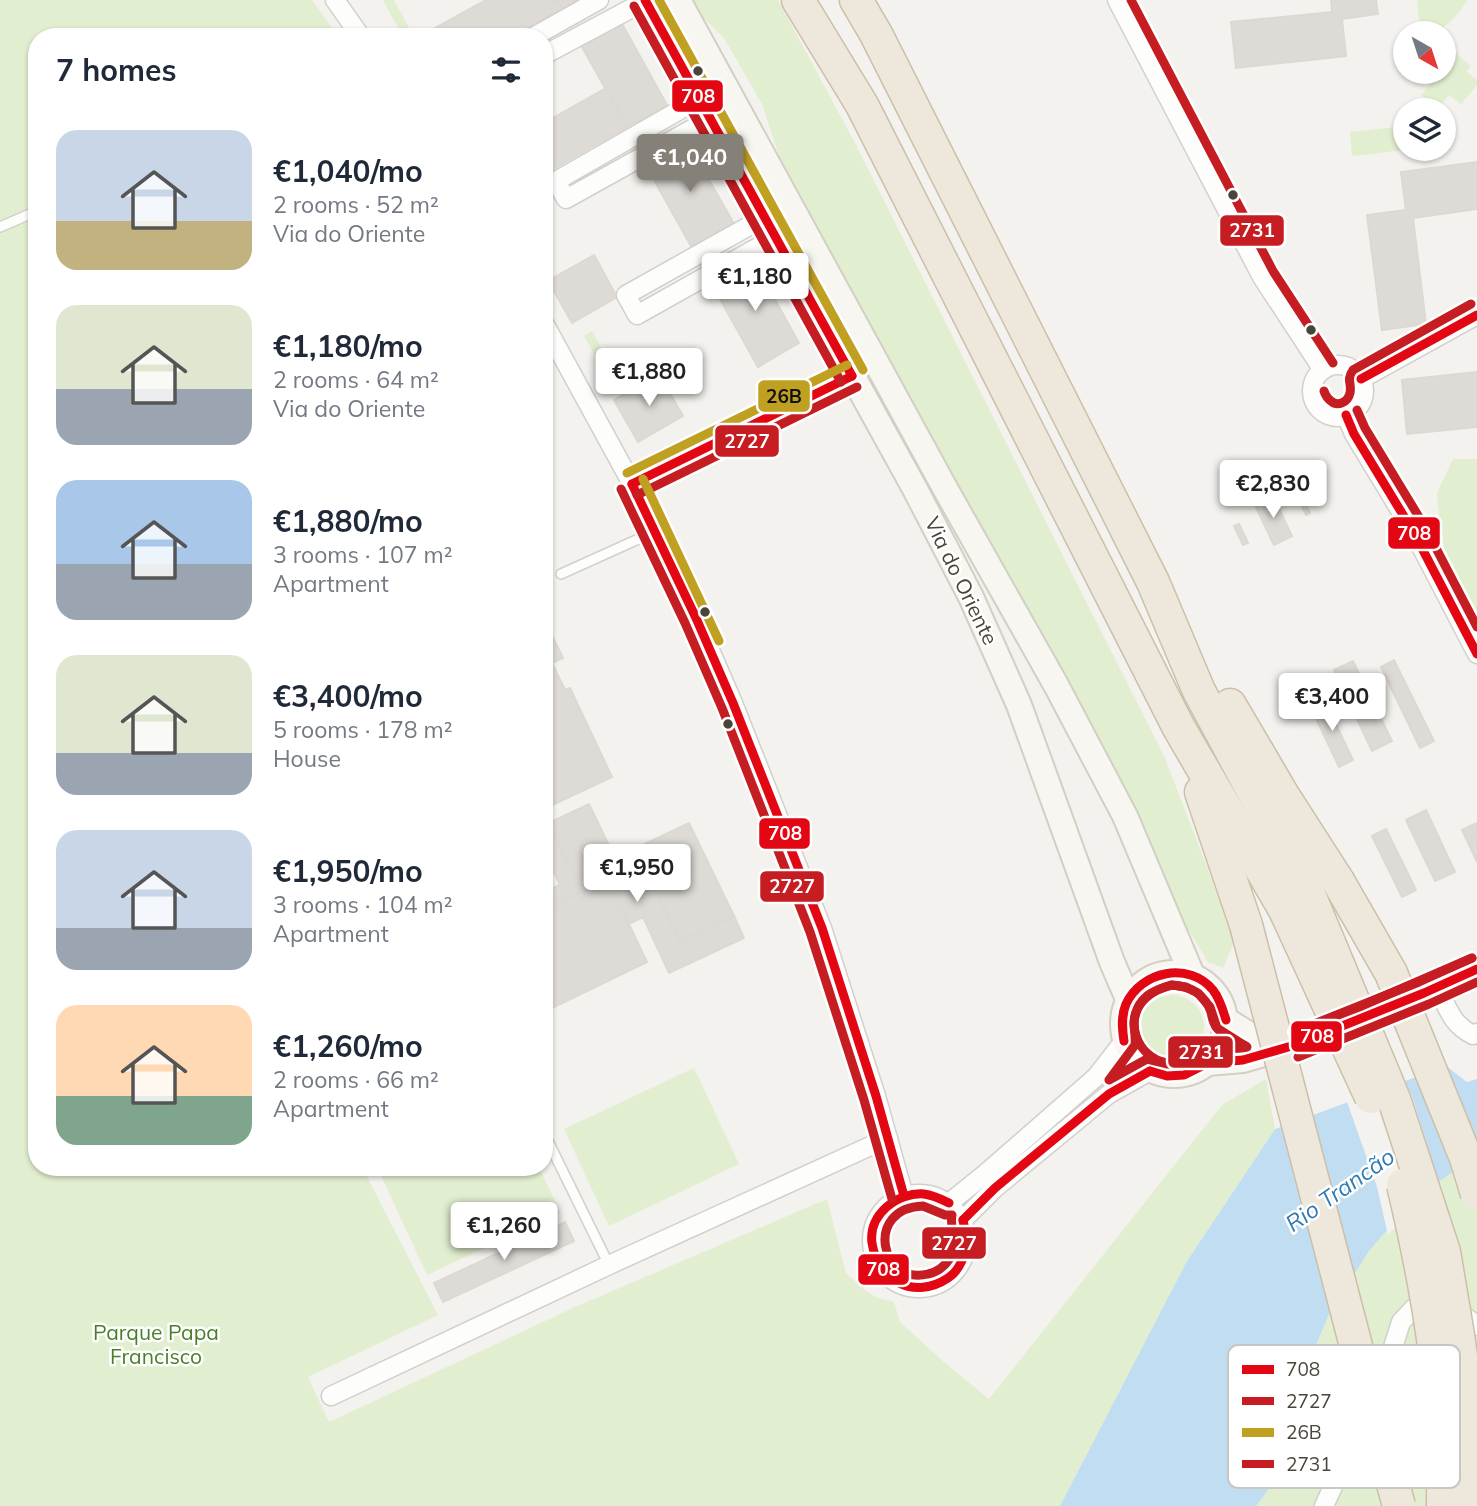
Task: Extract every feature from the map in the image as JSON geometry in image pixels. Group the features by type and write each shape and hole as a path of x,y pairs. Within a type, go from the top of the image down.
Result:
{"highway":[{"path":"798,0 862,105 1179,728 1298,904 1403,1184 1421,1261 1434,1345"},
{"path":"806,0 817,32"},
{"path":"856,0 876,34 1153,582 1199,691 1298,904 1394,1099 1444,1252 1459,1345"},
{"path":"864,0 876,34"},
{"path":"1153,582 1338,881 1391,973 1466,1158 1477,1194"},
{"path":"1179,728 1246,925 1357,1345"},
{"path":"1460,1349 1470,1420 1468,1506"},
{"path":"1394,1488 1399,1506"},
{"path":"1443,1488 1443,1506"}],"street":[{"path":"335,0 355,28"},
{"path":"549,28 599,0"},
{"path":"553,50 645,0"},
{"name":"Via do Oriente","path":"645,0 915,489 971,597 1019,705 1112,962 1128,999"},
{"name":"Via do Oriente","path":"678,0 1056,685 1125,816 1192,975"},
{"path":"1117,0 1262,277 1323,370"},
{"path":"705,109 566,199 555,181 705,109"},
{"path":"771,227 637,315 626,295 771,227"},
{"path":"849,311 852,376"},
{"path":"1361,379 1477,315"},
{"path":"553,339 632,484 733,703 817,916 904,1196"},
{"path":"1340,365 1348,367 1361,379 1363,396 1354,411 1346,415 1328,415 1315,403 1313,385 1323,370 1340,365"},
{"path":"852,376 901,407"},
{"path":"632,484 852,376"},
{"path":"1346,415 1354,434 1414,533 1477,654"},
{"path":"1208,1063 1218,1051 1226,1020 1220,1001 1209,985 1192,975 1174,972 1155,975 1139,985 1128,999 1122,1020 1124,1041 1134,1058 1150,1071 1167,1076 1184,1075 1208,1063 1243,1060 1294,1045 1477,969"},
{"path":"1437,987 1454,1021 1462,1030 1473,1035 1477,1033"},
{"path":"1226,1020 1250,1035 1294,1045"},
{"path":"949,1203 1096,1077 1124,1041"},
{"path":"963,1220 995,1188 1109,1094 1150,1071"},
{"path":"331,1396 888,1138"},
{"path":"927,1194 949,1203 963,1220 967,1239 964,1258 954,1275 938,1286 919,1289 900,1285 884,1273 874,1257 872,1238 876,1220 888,1205 904,1196 927,1194"},
{"path":"1393,1345 1401,1322 1416,1306 1428,1301 1445,1301 1477,1326"},
{"path":"1324,1506 1332,1488"}],"lane":[{"path":"0,227 28,215"},
{"path":"561,575 654,532"},
{"path":"553,1151 609,1265"}],"green space":[{"name":"Parque Papa Francisco","path":"0,0 312,0 332,28 28,28 28,1176 367,1176 438,1315 308,1377 329,1422 575,1307 827,1199 846,1273 867,1292 894,1302 900,1322 989,1399 1222,1105 1266,1079 1275,1129 1187,1261 1060,1506 0,1506"},
{"path":"383,0 394,0 409,28 398,28"},
{"path":"689,0 778,0 856,145 1165,758 1235,940 1223,968 1208,962 1188,929 1132,813 781,162 762,104 724,38 693,8"},
{"path":"1417,0 1468,0 1450,21 1419,21"},
{"path":"1456,54 1471,66 1466,71 1477,80 1477,85 1461,104 1449,95 1446,98 1424,98 1421,95 1430,84 1456,84"},
{"path":"1393,127 1393,151 1352,156 1350,132"},
{"path":"592,331 622,386 614,390 584,336"},
{"path":"1453,459 1477,459 1477,626 1452,577 1438,506 1437,493"},
{"path":"1172,995 1190,1001 1198,1009 1204,1027 1198,1045 1190,1053 1172,1059 1154,1053 1146,1045 1140,1027 1146,1009 1154,1001"},
{"path":"694,1068 739,1164 609,1226 564,1129"},
{"path":"1477,1155 1477,1506 1256,1506 1270,1488 1460,1488 1460,1345 1316,1345 1330,1312 1369,1251 1414,1199"},
{"path":"381,1176 543,1176 560,1212 427,1275"}],"water":[{"name":"Rio Trancão","path":"1446,1066 1467,1082 1477,1079 1477,1155 1414,1199 1369,1251 1330,1312 1316,1345 1228,1345 1228,1488 1270,1488 1256,1506 1060,1506 1187,1261 1275,1129"}],"pier":[{"path":"1404,1078 1440,1186 1417,1202 1388,1235 1377,1187 1346,1099"}],"building":[{"path":"486,0 557,0 562,9 528,28 435,28"},
{"path":"557,0 578,0 562,9"},
{"path":"1331,0 1376,0 1378,14 1342,19 1346,56 1236,68 1231,22 1332,12"},
{"path":"621,22 667,105 627,127 581,45"},
{"path":"606,88 627,127 553,169 553,118"},
{"path":"687,141 734,224 692,248 645,164"},
{"path":"1477,162 1477,209 1413,218 1426,324 1382,330 1367,215 1406,210 1401,172"},
{"path":"594,255 617,297 572,323 553,290 553,278"},
{"path":"753,260 799,343 758,367 711,283"},
{"path":"1477,372 1477,427 1407,434 1402,380"},
{"path":"659,374 683,416 638,442 614,400"},
{"path":"1302,493 1310,513 1306,515 1297,496"},
{"path":"1272,494 1292,536 1274,545 1254,503"},
{"path":"1239,524 1248,543 1243,545 1234,526"},
{"path":"553,637 563,658 553,663"},
{"path":"1394,660 1434,741 1420,748 1381,667"},
{"path":"1353,661 1392,741 1372,751 1334,670"},
{"path":"553,665 565,690 570,688 612,777 553,805"},
{"path":"1324,699 1353,760 1339,767 1310,706"},
{"path":"589,804 615,858 575,878 553,831 553,821"},
{"path":"1426,810 1455,872 1435,881 1406,820"},
{"path":"689,823 734,916 680,941 636,848"},
{"path":"1477,823 1477,840 1470,826"},
{"path":"1470,826 1477,840 1477,862 1462,830"},
{"path":"1386,829 1416,890 1402,897 1372,836"},
{"path":"553,833 575,878 636,848 680,941 734,916 744,938 669,973 643,917 629,924 608,880 553,906 553,888 560,885 553,870"},
{"path":"608,880 647,962 553,1008 553,906"},
{"path":"565,1222 574,1241 443,1302 434,1283"}],"transit line":[{"name":"708","path":"645,0 852,376"},
{"name":"26B","path":"659,0 863,370"},
{"name":"2731","path":"1131,0 1273,271 1333,363"},
{"name":"2727","path":"634,6 841,382"},
{"name":"2731","path":"1324,391 1334,403 1342,403 1350,393 1353,370 1471,304"},
{"name":"708","path":"1361,379 1477,315"},
{"name":"26B","path":"627,473 847,365"},
{"name":"708","path":"632,484 852,376"},
{"name":"2727","path":"637,495 857,387"},
{"name":"2731","path":"1357,410 1365,428 1425,527 1477,627"},
{"name":"708","path":"1346,415 1354,434 1414,533 1477,654"},
{"name":"26B","path":"643,479 719,641"},
{"name":"708","path":"632,484 733,703 822,928 876,1096 904,1196"},
{"name":"2727","path":"621,489 722,708 810,932 864,1100 892,1199"},
{"name":"2727","path":"1294,1032 1472,958"},
{"name":"2731","path":"1294,1032 1472,958"},
{"name":"708","path":"1150,1071 1167,1076 1184,1075 1208,1063 1243,1060 1295,1045 1477,969"},
{"name":"708","path":"1124,1041 1122,1022 1126,1004 1143,984 1166,974 1191,975 1203,981 1215,993 1226,1020"},
{"name":"2727","path":"1298,1057 1477,982"},
{"name":"2727","path":"1171,985 1190,989 1200,995 1208,1005 1220,1031 1246,1046 1205,1051 1181,1063 1168,1064 1147,1059 1109,1080 1135,1045 1134,1023 1141,1003 1157,990 1171,985"},
{"name":"2731","path":"1172,985 1186,987 1198,993 1210,1007 1217,1028 1247,1047 1208,1050 1172,1063 1156,1060 1147,1053 1136,1036 1135,1015 1147,996 1172,985"},
{"name":"708","path":"963,1220 995,1188 1109,1094 1150,1071"},
{"name":"708","path":"949,1203 931,1195 914,1194 887,1207 880,1214 872,1232 872,1243 882,1268 890,1277 911,1287 936,1284 948,1278 959,1267 965,1252 967,1238 963,1220"},
{"name":"2727","path":"923,1206 952,1215 954,1247 950,1258 938,1270 912,1275 899,1269 890,1258 885,1245 886,1232 892,1219 904,1210 923,1206"}]}
